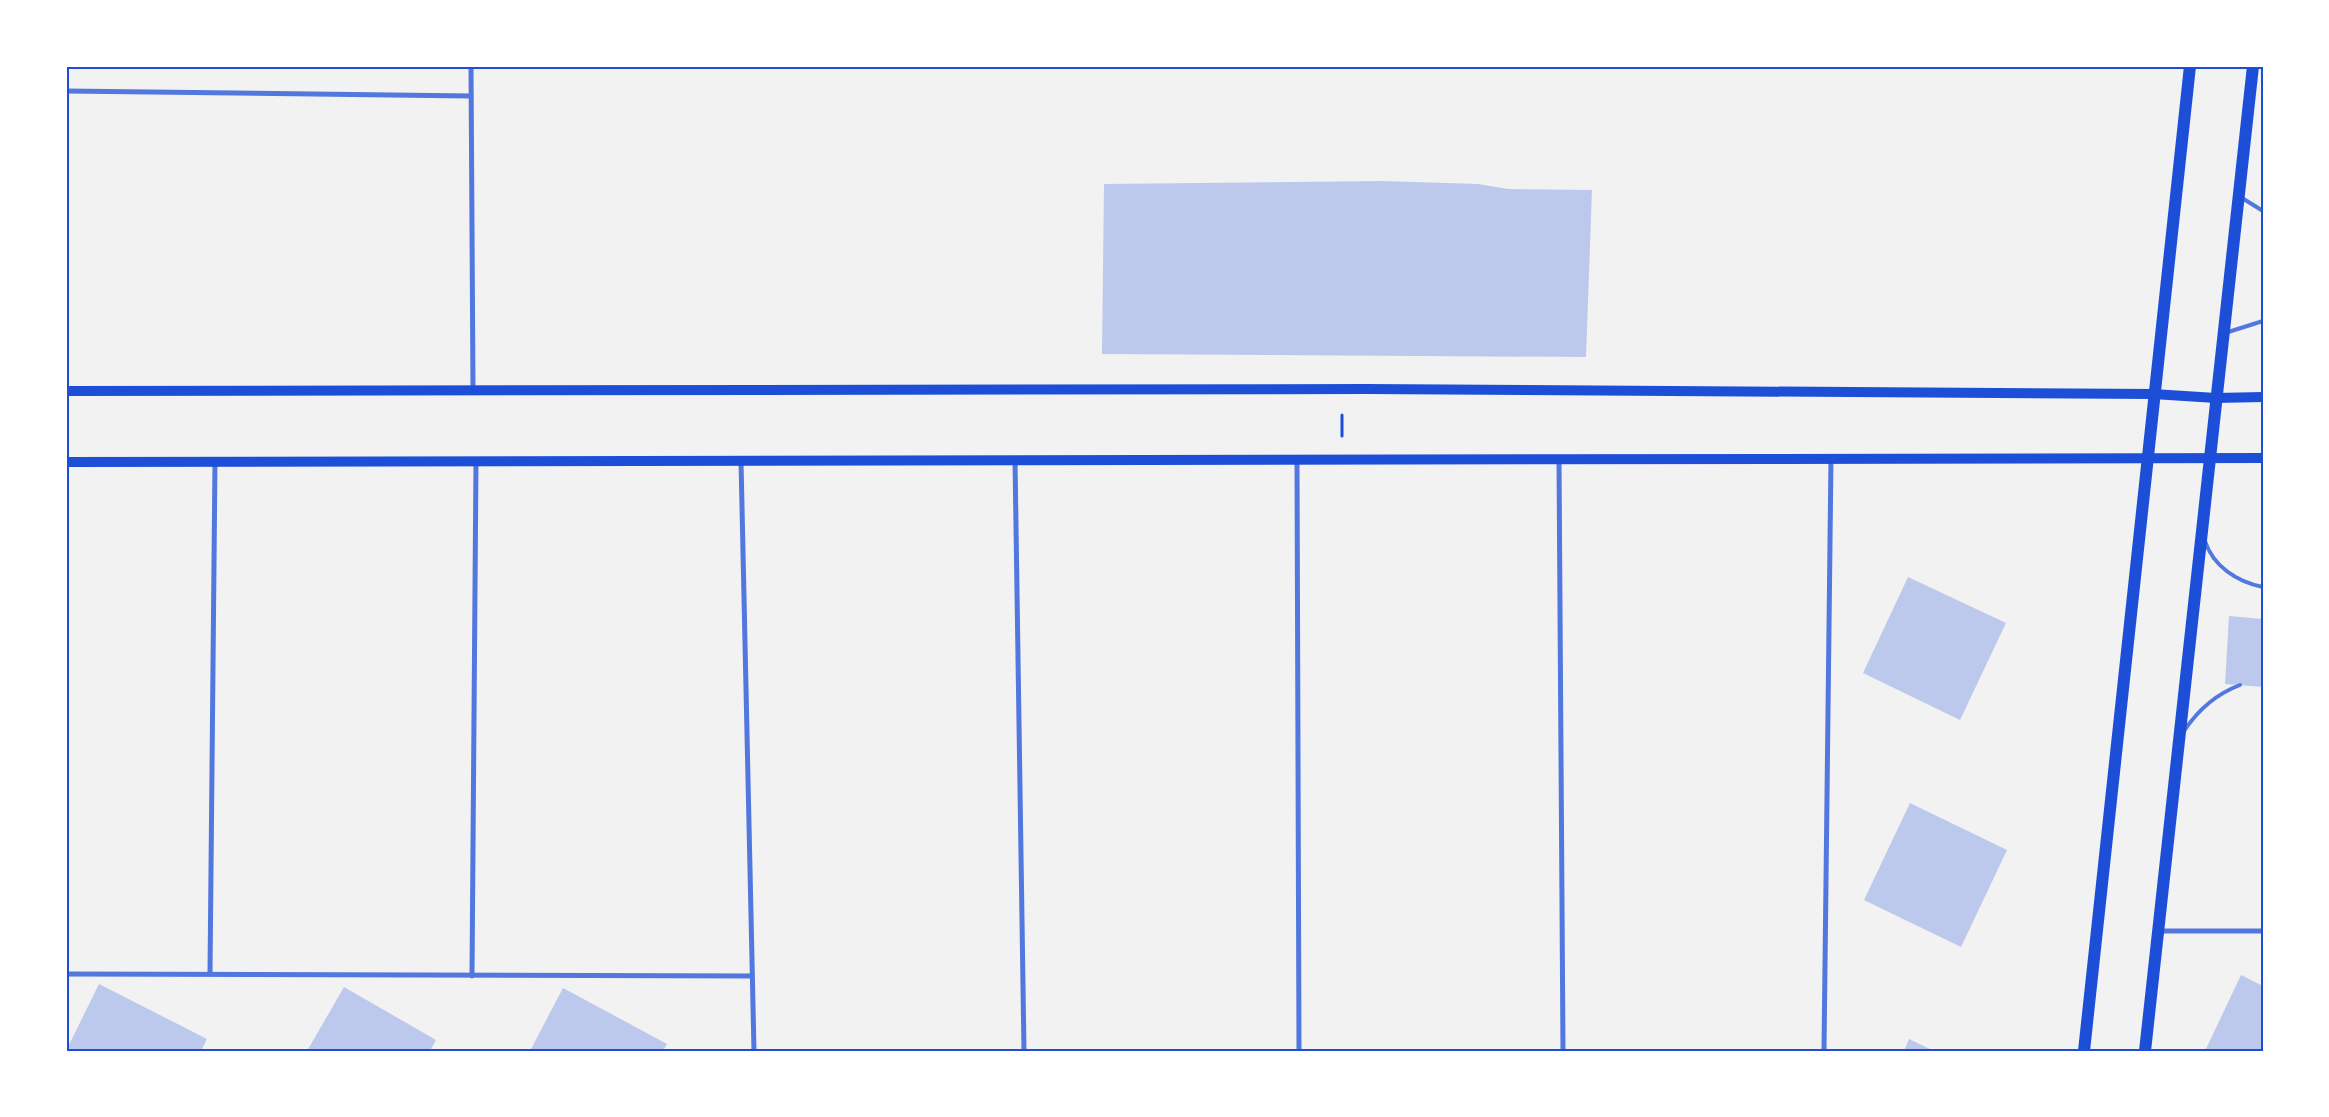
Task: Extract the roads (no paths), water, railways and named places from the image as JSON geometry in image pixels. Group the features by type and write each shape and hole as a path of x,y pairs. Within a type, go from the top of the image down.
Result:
{"main road":[{"path":"2084,1051 2149,457 2153,394 2190,66"},
{"path":"2145,1051 2254,66"},
{"path":"66,391 1341,389 2153,394 2216,398 2263,397"},
{"path":"66,462 2263,458"}],"street":[{"path":"471,66 473,390"},
{"path":"66,91 472,96"},
{"path":"1559,458 1563,1051"},
{"path":"1824,1051 1830,458"},
{"path":"1296,459 1299,1051"},
{"path":"741,460 754,1051"},
{"path":"1015,460 1024,1051"},
{"path":"210,973 215,461"},
{"path":"472,976 476,461"},
{"path":"2158,931 2263,932"},
{"path":"66,974 752,976"}],"lane":[{"path":"2239,196 2263,211"},
{"path":"2223,333 2263,321"},
{"path":"2202,529 2206,544 2221,566 2235,577 2263,587"},
{"path":"2179,740 2192,720 2209,702 2226,690 2240,685"}]}
